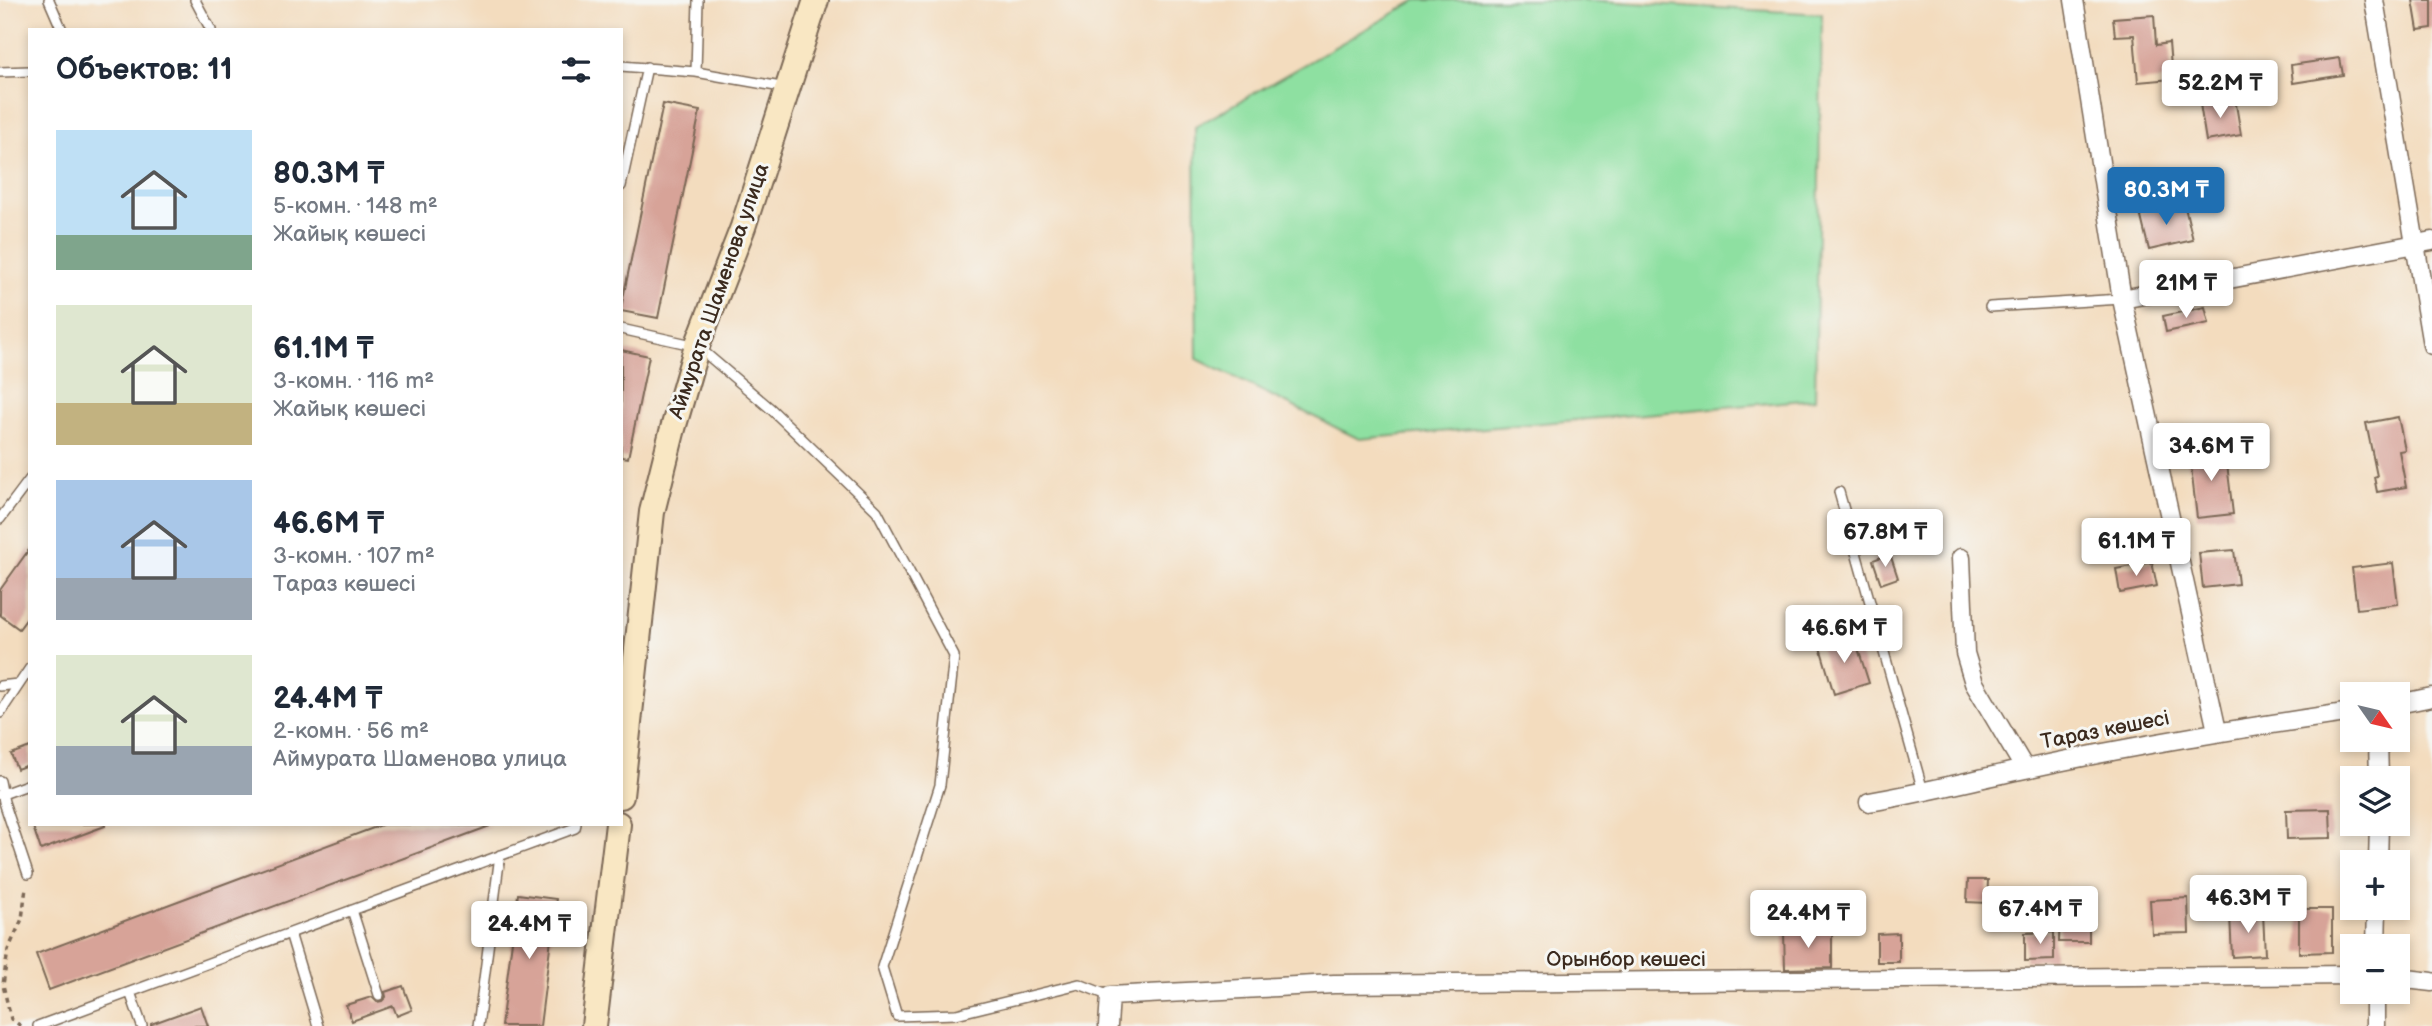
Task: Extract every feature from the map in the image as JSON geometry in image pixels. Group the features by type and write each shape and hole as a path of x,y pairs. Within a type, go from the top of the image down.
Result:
{"street":[{"name":"Аймурата Шаменова улица","path":"623,754 626,692 652,512 672,432 697,346 743,227 816,0"},
{"path":"2074,0 2123,299 2217,731"},
{"path":"2374,0 2424,242 2432,345"},
{"path":"2123,299 2424,242"},
{"path":"1961,558 1965,653 1974,683 2025,769"},
{"path":"2410,701 2432,696"},
{"name":"Тараз көшесі","path":"1869,802 1924,793 2025,769 2217,731 2340,714"},
{"path":"594,1026 618,826"},
{"name":"Орынбор көшесі","path":"1110,996 1334,984 2340,975"},
{"path":"2410,979 2432,982"},
{"path":"1108,1026 1110,996"},
{"path":"2375,1004 2375,1026"}],"lane":[{"path":"49,0 61,28"},
{"path":"195,0 210,28"},
{"path":"696,72 698,0"},
{"path":"623,66 696,72 787,89"},
{"path":"623,165 647,67"},
{"path":"0,72 28,71"},
{"path":"1990,307 2123,299"},
{"path":"623,329 697,346 771,409 877,512 954,656 940,785 882,967 897,1016 956,1014 1079,984 1110,996"},
{"path":"0,519 28,482"},
{"path":"1839,492 1924,793"},
{"path":"0,713 28,671"},
{"path":"0,686 18,684"},
{"path":"0,781 4,802 28,874"},
{"path":"2,795 28,785"},
{"path":"38,1026 52,1024 130,992 576,826"},
{"path":"478,1026 500,855"},
{"path":"352,910 379,995"},
{"path":"290,933 318,1026"},
{"path":"130,992 142,1026"}],"path":[{"path":"21,1026 11,1019 3,985 8,950 22,919 28,874"}],"green space":[{"path":"1417,0 1584,0 1822,14 1815,399 1359,439 1197,359 1195,127"}],"building":[{"path":"2413,0 2432,0 2432,28 2418,30"},
{"path":"2154,15 2156,45 2169,43 2172,79 2138,82 2134,35 2115,36 2113,18"},
{"path":"2340,58 2343,75 2293,83 2291,65"},
{"path":"2235,98 2241,135 2206,141 2200,104"},
{"path":"663,104 700,111 658,318 623,311 623,298"},
{"path":"2184,203 2193,240 2149,250 2140,213"},
{"path":"2205,307 2209,323 2166,332 2163,316"},
{"path":"623,350 649,356 628,458 623,457"},
{"path":"2398,417 2405,450 2399,451 2406,487 2377,492 2374,477 2377,476 2366,423"},
{"path":"2225,447 2233,514 2197,518 2187,453"},
{"path":"2234,550 2238,584 2203,588 2199,553"},
{"path":"28,551 28,617 19,629 0,615 0,590"},
{"path":"1890,554 1898,578 1881,584 1873,560"},
{"path":"2152,562 2157,586 2120,593 2116,569"},
{"path":"2393,563 2398,604 2357,609 2352,568"},
{"path":"1854,636 1869,683 1834,694 1820,647"},
{"path":"28,748 28,765 17,769 11,754"},
{"path":"2330,809 2331,838 2287,839 2286,810"},
{"path":"33,826 105,826 41,850"},
{"path":"379,826 490,826 49,990 36,954"},
{"path":"1968,880 1988,880 1987,903 1967,902"},
{"path":"518,894 556,899 540,1026 501,1026"},
{"path":"2188,898 2189,933 2152,934 2150,900"},
{"path":"2060,908 2089,908 2089,942 2059,942"},
{"path":"2299,909 2332,909 2332,952 2299,953"},
{"path":"2263,913 2265,955 2232,957 2230,915"},
{"path":"1832,931 1832,968 1785,969 1784,932"},
{"path":"2054,932 2054,960 2025,961 2025,933"},
{"path":"1899,933 1899,962 1877,962 1877,934"},
{"path":"403,986 412,1010 397,1016 393,1006 352,1021 346,1005 372,997 377,1002 382,1001 386,997 385,992"},
{"path":"201,1006 208,1026 151,1026 151,1024"}]}
